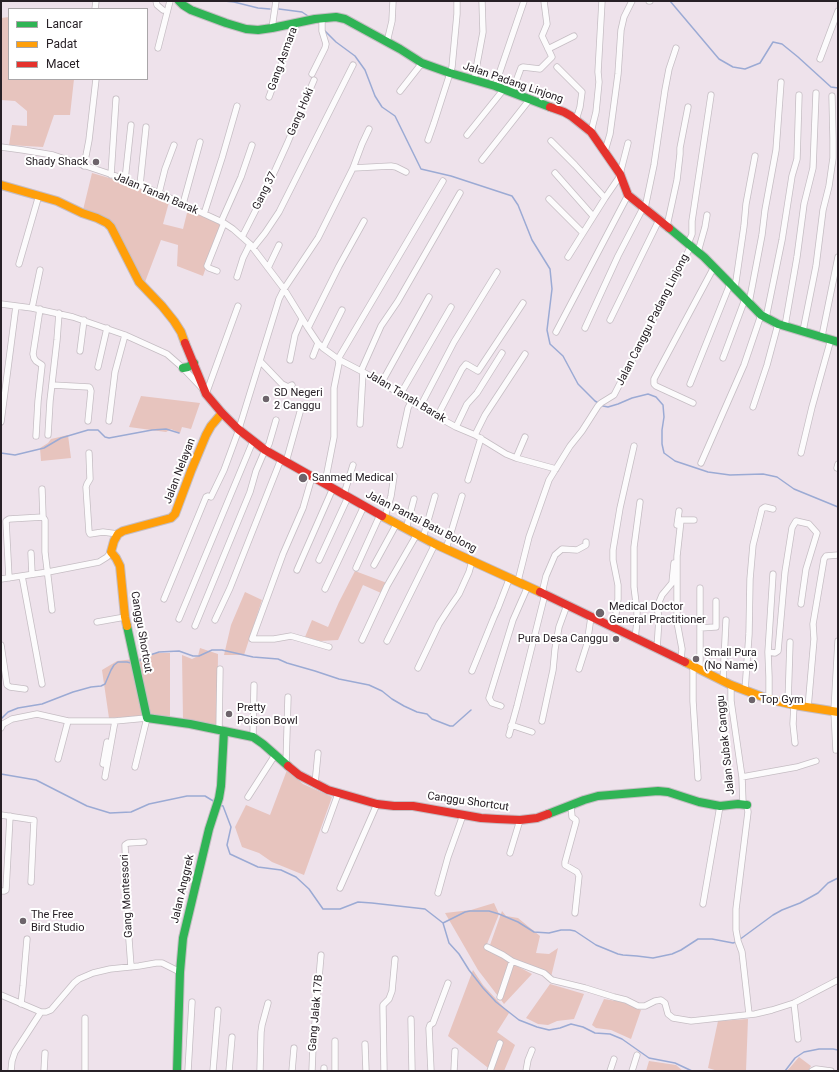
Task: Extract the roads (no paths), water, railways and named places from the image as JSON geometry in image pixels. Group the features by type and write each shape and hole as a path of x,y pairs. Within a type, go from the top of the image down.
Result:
{"street":[{"path":"156,1 157,5 163,10"},
{"path":"158,48 170,1"},
{"name":"Jalan Padang Linjong","path":"179,1 191,10 208,17 252,30 272,28 297,22 322,21 336,17 345,19 400,49 422,63 504,89 557,109 576,120 591,132 620,175 628,195 698,252 764,316 781,325 830,339"},
{"path":"272,28 276,1"},
{"path":"387,42 392,21 393,1"},
{"path":"428,140 452,67 457,14 456,1"},
{"path":"474,80 483,32 482,1"},
{"path":"495,86 524,1"},
{"path":"512,92 521,68 542,68 552,57 542,36 546,24 544,1"},
{"path":"591,132 596,112 599,82 598,72 602,1"},
{"path":"605,151 610,134 617,81 621,30 624,17 632,1"},
{"path":"820,59 838,11"},
{"name":"Gang Hoki","path":"312,74 325,48 322,21"},
{"name":"Gang Asmara","path":"269,96 297,22"},
{"path":"548,49 574,36"},
{"path":"585,328 618,256 644,208 654,165 664,90 676,48"},
{"path":"400,91 422,63"},
{"path":"237,277 243,258 265,233 279,212 353,65"},
{"path":"557,67 582,92 576,120"},
{"path":"84,166 89,140 96,80"},
{"name":"Gang Hoki","path":"287,144 314,80"},
{"path":"723,358 747,301 762,235 776,150 781,82"},
{"path":"467,135 504,89"},
{"path":"753,407 781,325 797,257 804,204 813,168 816,93"},
{"name":"Jalan Canggu Padang Linjong","path":"518,581 529,537 549,480 599,404 614,396 690,245 692,221 711,95"},
{"path":"701,463 764,316 782,240 792,176 797,159 799,95"},
{"path":"803,331 816,266 823,210 829,186 833,158 834,139 832,96"},
{"path":"111,175 116,99"},
{"path":"482,160 530,99"},
{"path":"204,214 237,106"},
{"path":"667,226 677,180 680,148 688,107"},
{"path":"125,180 131,125"},
{"path":"140,185 146,127"},
{"path":"164,599 206,497 211,497 216,489 226,464 277,306 284,289 318,238 353,168 369,129"},
{"path":"551,141 605,198"},
{"path":"183,204 200,142"},
{"path":"568,257 620,175 628,143"},
{"name":"Gang 37","path":"242,236 261,201 287,144"},
{"path":"159,193 165,169 174,145"},
{"path":"217,271 207,266 222,222 241,178 252,145"},
{"name":"Jalan Tanah Barak","path":"1,147 53,155 140,185 222,222 242,236 252,246 284,289 302,319 323,348 338,359 382,382 411,402 456,427 481,438 506,454 556,469"},
{"path":"690,384 732,286 744,226 746,204 755,156"},
{"path":"353,168 391,166 406,172"},
{"path":"555,173 593,216"},
{"path":"325,483 334,437 334,388 339,363 338,359 443,181"},
{"path":"1,185 57,201 107,223 111,227 136,278 162,306 181,332 205,392"},
{"path":"360,424 362,372 381,326 398,301 460,193"},
{"path":"19,264 38,195"},
{"path":"556,332 628,195"},
{"path":"549,198 582,234"},
{"path":"698,252 707,215"},
{"path":"610,320 659,220"},
{"path":"308,328 339,266 364,221"},
{"path":"268,268 279,246"},
{"path":"802,453 812,407 830,339 838,257"},
{"path":"693,403 656,386 654,384 654,379 714,267"},
{"path":"32,308 40,270"},
{"path":"420,407 454,342 497,272"},
{"path":"382,382 428,297"},
{"path":"437,417 462,369 466,364 478,371 523,303"},
{"name":"Jalan Pantai Batu Bolong","path":"1,304 40,309 84,320 125,335 167,354 184,368 222,413 238,429 265,450 406,529 435,544 518,581 745,691 768,699 808,708 836,711"},
{"path":"1,422 16,306"},
{"path":"205,392 238,306"},
{"path":"400,395 451,307"},
{"path":"36,436 42,365 36,361 33,354 40,309"},
{"path":"323,348 342,310"},
{"path":"48,435 57,340 58,313"},
{"path":"290,360 295,335 302,319"},
{"path":"80,350 84,320"},
{"path":"98,367 107,328"},
{"path":"109,421 115,372 125,335"},
{"path":"313,356 318,343"},
{"path":"456,427 467,404 477,393 502,353"},
{"path":"475,435 485,415 525,354"},
{"path":"260,362 282,384 288,387 292,385"},
{"path":"184,368 194,363"},
{"path":"52,385 90,388 88,421"},
{"path":"400,445 408,408 411,402"},
{"path":"215,620 284,461 302,405"},
{"name":"Jalan Nelayan","path":"118,534 132,528 172,518 175,514 206,435 222,413"},
{"path":"195,626 250,492 256,471 269,444 276,420"},
{"path":"468,480 481,438"},
{"path":"516,458 525,438"},
{"path":"179,619 254,441"},
{"path":"614,628 618,599 618,586 613,560 613,550 620,508 634,446"},
{"path":"1,579 99,562 107,557 111,552 118,534 103,532 90,534 88,532 86,487 90,479 90,453"},
{"path":"318,560 346,496 353,466"},
{"path":"356,568 383,516 391,496 394,476"},
{"path":"312,477 303,508 283,554 254,629 252,639 274,639 291,636 328,647"},
{"path":"297,570 333,488"},
{"path":"42,489 45,552 52,610"},
{"path":"362,640 387,586 420,536 435,496"},
{"path":"446,549 462,496"},
{"path":"406,529 414,499"},
{"path":"635,638 637,611 634,587 634,547 640,502"},
{"path":"325,589 364,506"},
{"path":"745,691 749,634 752,545 762,509 765,507 773,509"},
{"path":"657,649 659,618 657,607 662,595 672,583 674,546 679,511"},
{"path":"9,578 6,521 9,519 43,518"},
{"path":"682,660 682,649 676,622 677,556 681,520 694,520"},
{"path":"768,652 775,653 778,651 785,572 792,526 796,521 809,524 817,533 806,569 801,604"},
{"path":"374,565 397,523"},
{"path":"509,734 546,576 555,555 562,549 577,550 586,545 586,542"},
{"path":"387,640 435,544"},
{"name":"Canggu Shortcut","path":"111,552 120,566 125,617 147,718"},
{"path":"31,553 32,574"},
{"path":"808,708 814,639 813,624 824,559 826,556 838,555"},
{"path":"418,668 439,624 460,594 472,561"},
{"path":"768,699 768,652 773,574"},
{"path":"22,576 42,684"},
{"path":"472,671 510,578"},
{"path":"501,706 492,702 490,698 513,620 528,586"},
{"path":"698,778 693,701 700,628 700,588"},
{"path":"700,628 716,627 716,601"},
{"path":"542,721 553,670 559,627 567,605"},
{"path":"97,622 125,617"},
{"path":"579,668 587,644 591,617"},
{"path":"723,680 726,620"},
{"path":"836,750 838,641"},
{"path":"790,642 791,704 796,743"},
{"path":"1,646 8,685 10,687 25,689"},
{"path":"220,669 221,731"},
{"name":"Jalan Subak Canggu","path":"731,685 732,712 745,804 748,812 736,909 736,930 742,952 750,1014"},
{"path":"253,738 254,686"},
{"path":"286,764 288,697"},
{"name":"Canggu Shortcut","path":"1,728 3,724 12,719 37,714 68,721 114,721 147,718 190,724 253,738 263,744 299,775 338,794 377,804 413,806 497,820 538,818 598,796 658,791 668,792 699,802 720,806 745,804"},
{"path":"135,767 147,718"},
{"path":"58,759 68,721"},
{"path":"103,764 114,721"},
{"path":"104,777 114,721"},
{"path":"511,725 532,732"},
{"name":"Jalan Anggrek","path":"177,1071 180,972 183,938 192,893 208,829 219,798 221,786 221,731"},
{"path":"315,784 318,753"},
{"path":"248,797 275,755"},
{"path":"742,777 797,767 816,761"},
{"path":"325,830 338,794"},
{"path":"340,888 377,804"},
{"path":"571,806 572,817 576,820 576,822 565,865 577,872 579,876 575,913"},
{"path":"703,904 720,806"},
{"path":"1,815 34,820 31,882"},
{"path":"438,892 448,857 463,815"},
{"path":"1,891 6,890 10,816"},
{"path":"510,853 520,820"},
{"name":"Gang Montessori","path":"131,967 125,845 128,843 144,842"},
{"path":"20,1004 27,939"},
{"path":"487,947 512,961 539,970 552,980 607,994 626,1000 638,1006 645,1006 661,1000 665,1003 668,1014 672,1018 691,1021 756,1014 772,1010 794,1003 838,980"},
{"name":"Gang Jalak 17B","path":"312,1071 321,955"},
{"path":"384,1071 383,1005 389,999 392,991 395,959"},
{"path":"500,998 512,961"},
{"path":"1,995 41,1012 46,1012 51,1010 74,983 86,976 110,969 156,963 162,963 180,972"},
{"path":"431,1071 429,1028 433,1023 448,984"},
{"path":"188,1071 192,1002"},
{"path":"260,1071 261,1032 268,1003"},
{"path":"794,1003 798,1039"},
{"path":"213,1071 218,1010"},
{"path":"11,1071 15,1052 41,1012"},
{"path":"85,1018 85,1071"},
{"path":"410,1019 412,1071"},
{"path":"229,1071 232,1037"},
{"path":"335,1040 335,1071"},
{"path":"490,1071 500,1043"},
{"path":"365,1044 366,1071"},
{"path":"292,1071 294,1048"},
{"path":"526,1071 532,1050"},
{"path":"454,1071 455,1051"},
{"path":"44,1071 45,1053"},
{"path":"632,1071 637,1055"},
{"path":"610,1071 614,1059"},
{"path":"812,1071 816,1069 831,1071"}],"waterway":[{"path":"224,1 270,9"},
{"path":"670,1 719,59 733,67 745,69 760,63 773,42 782,44 831,87 838,88"},
{"path":"279,9 302,12 308,16"},
{"path":"323,29 336,42 355,56 365,70 375,96 382,107 395,116 421,169 451,176 512,196 518,205 532,240 550,269 552,289 547,330 550,344 563,356 578,384 595,401 608,407 648,394 656,397 663,405 664,417 662,444 664,453 675,461 708,472 730,475 763,474 777,477 794,489 838,507"},
{"path":"1,453 15,455 44,448 61,438 88,430 98,430 105,437 109,438 152,430 166,429 179,433"},
{"path":"137,662 159,652 179,651 193,656 199,656 212,650 222,650 253,657 278,659 339,679 369,685 382,691 404,706 417,712 427,714 432,719 450,726 453,726 471,710"},
{"path":"1,719 8,712 18,708 42,704 73,692 101,686 105,684 114,665 118,662 131,663"},
{"path":"1,774 36,780 87,806 110,813 131,812 149,804 187,796 205,796 215,802"},
{"path":"220,805 223,806 231,827 227,845 230,854 258,867 281,870 296,877 309,889 323,909 340,909 358,902 425,909 443,923 449,943 459,954 483,988 496,1002 519,1020 549,1030 571,1024 583,1027 595,1033 610,1034 622,1039 649,1058 675,1063 692,1071"},
{"path":"739,940 773,915 818,893 828,883 838,878"},
{"path":"443,923 465,912 489,911 518,922 534,932 549,933 561,930 575,931 596,945 618,954 653,958 672,954 698,939 712,939 733,943 736,942"},
{"path":"785,1071 795,1058 804,1052 819,1049 838,1050"}],"place":[{"name":"Shady Shack","path":"96,162"},
{"name":"SD Negeri 2 Canggu","path":"266,399"},
{"name":"Sanmed Medical","path":"303,478"},
{"name":"Medical Doctor General Practitioner","path":"600,613"},
{"name":"Pura Desa Canggu","path":"616,639"},
{"name":"Small Pura (No Name)","path":"696,659"},
{"name":"Top Gym","path":"752,700"},
{"name":"Pretty Poison Bowl","path":"229,714"},
{"name":"The Free Bird Studio","path":"23,921"}]}
